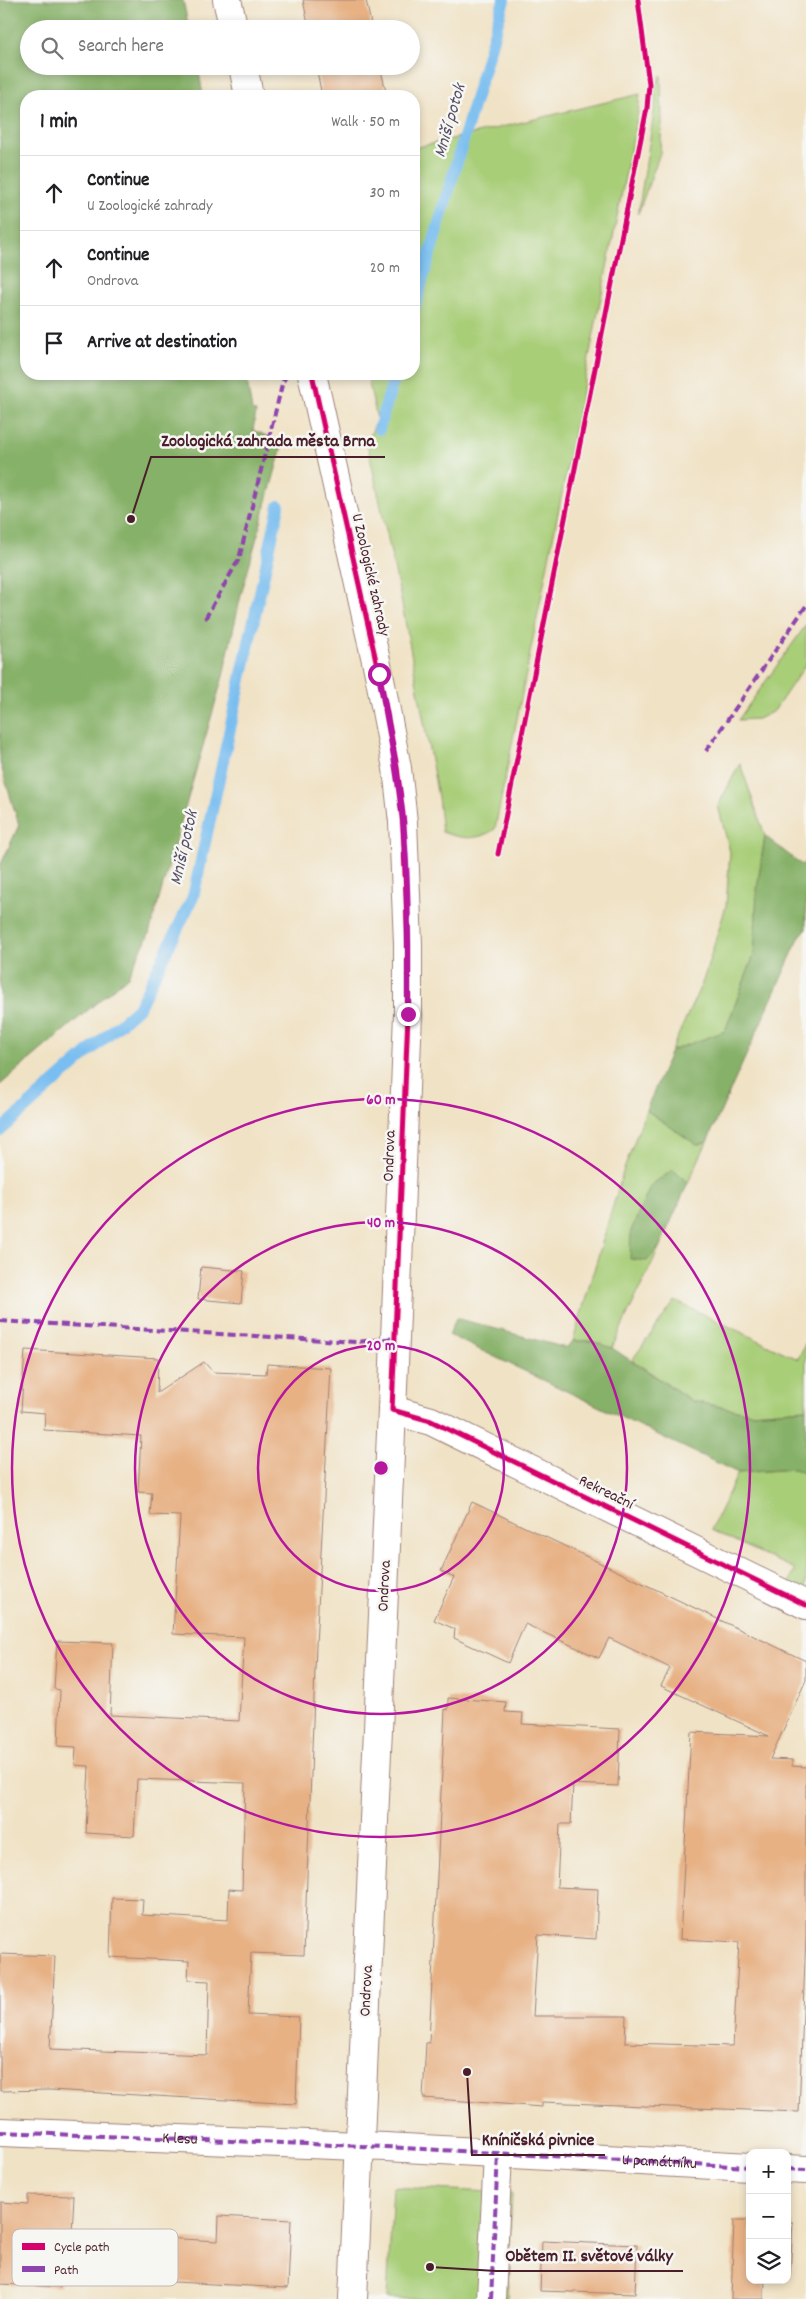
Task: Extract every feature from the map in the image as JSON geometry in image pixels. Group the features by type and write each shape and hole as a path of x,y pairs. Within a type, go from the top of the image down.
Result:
{"street":[{"path":"227,0 232,20"},
{"path":"245,75 249,90"},
{"name":"U Zoologické zahrady","path":"313,380 379,674 397,768 406,873"},
{"name":"Ondrova","path":"353,2299 408,1014 406,873"},
{"name":"Rekreační","path":"392,1410 431,1421 806,1605"},
{"name":"K lesu","path":"0,2132 360,2146"},
{"name":"U památníku","path":"360,2146 746,2167"},
{"path":"491,2299 498,2154"},
{"path":"791,2169 806,2170"}],"green space":[{"path":"0,0 183,0 187,20 20,20 20,75 200,75 202,90 20,90 20,380 247,380 252,411 256,412 253,430 283,443 241,595 223,676 149,934 128,976 0,1085 0,866 19,825 0,763"},
{"path":"661,75 662,124 660,153 638,214 656,100 654,88"},
{"path":"640,94 638,112 495,829 482,836 469,838 442,832 438,797 401,599 367,443 377,419 368,380 420,380 420,147"},
{"path":"806,625 806,664 774,711 758,719 738,720"},
{"path":"740,763 765,836 757,889 754,955 725,1031 671,1051 703,981 726,906 730,852 718,806"},
{"path":"765,836 803,866 806,860 806,929 800,936 707,1142 697,1145 646,1110 671,1051 725,1031 754,955 757,889"},
{"path":"646,1110 697,1145 707,1142 688,1183 673,1170 651,1185 631,1231 647,1261 660,1246 612,1348 591,1341 573,1341 623,1172"},
{"path":"673,1170 688,1183 660,1246 647,1261 630,1259 631,1231 651,1185"},
{"path":"675,1301 798,1359 806,1342 806,1409 751,1413 692,1401 632,1360"},
{"path":"456,1318 566,1348 573,1341 591,1341 612,1348 692,1401 751,1413 806,1409 806,1474 794,1469 738,1473 449,1335"},
{"path":"794,1469 806,1474 806,1592 789,1584 795,1569 711,1530 738,1473"},
{"path":"393,2187 512,2193 507,2299 387,2299"}],"building":[{"path":"303,0 366,0 370,20 307,20"},
{"path":"318,75 382,75 386,90 321,90"},
{"path":"201,1267 244,1271 241,1303 198,1299"},
{"path":"25,1350 158,1358 157,1393 204,1362 213,1372 266,1374 267,1364 331,1368 316,1645 304,1955 251,1953 248,2015 299,2017 296,2104 50,2090 0,2091 0,1954 55,1956 50,2049 207,2055 209,1981 188,1980 189,1961 110,1957 112,1898 143,1899 142,1915 228,1920 229,1889 242,1890 245,1783 137,1779 134,1836 86,1833 89,1766 75,1765 76,1747 58,1746 60,1690 54,1689 57,1641 113,1643 110,1715 239,1721 244,1637 173,1634 180,1516 150,1515 152,1493 138,1492 141,1436 44,1430 45,1413 21,1411"},
{"path":"472,1502 806,1661 806,1680 770,1759 792,1760 792,1766 806,1767 806,1936 799,2112 542,2102 542,2107 423,2098 426,2043 429,2043 445,1709 448,1710 448,1698 506,1702 505,1712 523,1713 522,1724 620,1729 618,1786 573,1784 571,1824 560,1824 557,1887 598,1889 596,1939 538,1935 533,2016 626,2016 625,2043 733,2046 739,1942 680,1939 691,1732 769,1736 661,1686 670,1668 609,1638 599,1658 525,1624 508,1663 454,1638 455,1629 434,1620 454,1577 441,1571"},
{"path":"28,2195 74,2196 72,2229 12,2229 12,2285 0,2284 0,2202 28,2204"},
{"path":"219,2216 291,2220 288,2288 178,2282 178,2239 218,2241"},
{"path":"734,2220 746,2220 746,2284 765,2284 764,2299 731,2299"},
{"path":"791,2222 793,2222 791,2259"},
{"path":"542,2241 637,2245 635,2294 540,2291"}],"waterway":[{"name":"Mniší potok","path":"420,288 504,0"},
{"name":"Mniší potok","path":"379,429 393,380"},
{"name":"Mniší potok","path":"0,1131 139,1007 193,897 279,506"}],"marked path":[{"path":"205,619 239,559 284,380"},
{"path":"706,751 806,606"},
{"path":"0,1321 356,1342 395,1338"},
{"path":"0,2132 386,2147 746,2167"},
{"path":"491,2299 498,2154"},
{"path":"791,2169 806,2170"}],"cycle path":[{"path":"498,854 647,108 649,84 638,0"},
{"path":"313,380 379,674 397,768 403,822 408,944 408,1014 392,1410 431,1421 806,1605"}],"place":[{"name":"Zoologická zahrada města Brna","path":"131,519"},
{"name":"Kníničská pivnice","path":"467,2072"},
{"name":"Obětem II. světové války","path":"430,2267"}],"route":[{"path":"379,674 397,768 403,822 408,944 408,1014"}]}
